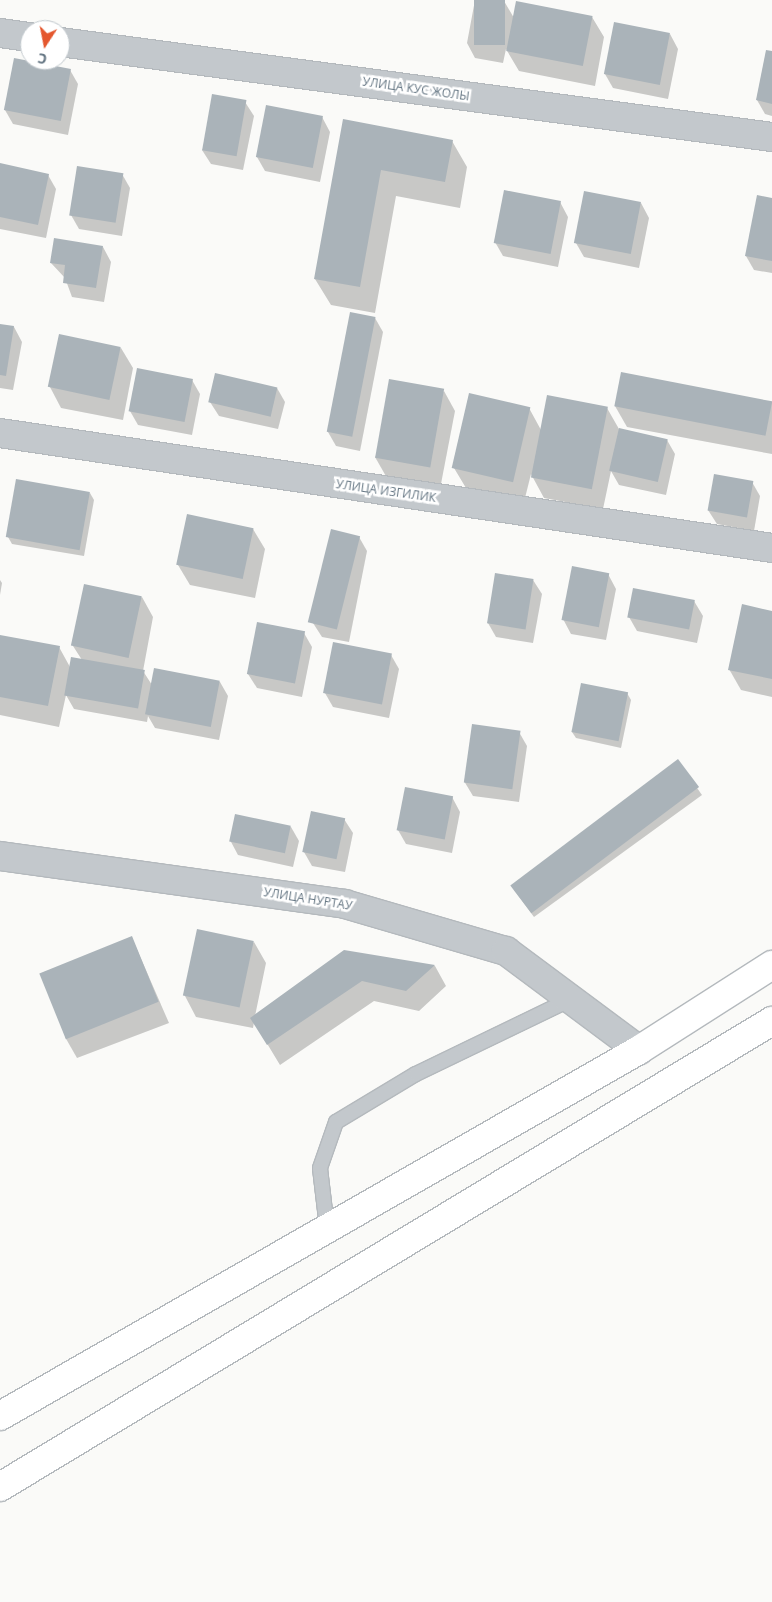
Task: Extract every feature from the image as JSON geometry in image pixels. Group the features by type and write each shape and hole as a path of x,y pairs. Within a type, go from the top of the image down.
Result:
{"highway":[{"path":"0,1416 639,1050 772,966"},
{"path":"0,1488 772,1022"}],"street":[{"path":"0,33 20,36"},
{"name":"УЛИЦА КУС ЖОЛЫ","path":"70,43 772,138"},
{"name":"УЛИЦА ИЗГИЛИК","path":"0,434 771,544"},
{"name":"УЛИЦА НУРТАУ","path":"0,856 345,904 506,951 639,1050"}],"lane":[{"path":"327,1228 320,1168 336,1122 416,1074 571,999"}],"building":[{"path":"474,0 505,0 505,45 474,45"},
{"path":"516,1 593,16 583,66 506,51"},
{"path":"614,22 670,33 660,85 604,74"},
{"path":"766,50 772,51 772,104 756,100"},
{"path":"14,58 20,59 20,70 71,69 61,121 4,110"},
{"path":"212,94 246,100 237,156 202,150"},
{"path":"266,105 323,116 313,168 256,157"},
{"path":"343,119 453,140 445,182 381,170 360,287 314,279"},
{"path":"0,163 49,174 38,225 0,217"},
{"path":"77,166 123,173 116,223 69,215"},
{"path":"504,190 561,201 551,254 494,243"},
{"path":"584,191 641,202 631,254 574,243"},
{"path":"757,195 772,198 772,261 745,256"},
{"path":"54,238 103,246 96,288 63,283 65,265 50,263"},
{"path":"350,312 376,317 352,437 327,432"},
{"path":"0,324 14,326 6,376 0,375"},
{"path":"59,334 121,347 109,400 48,387"},
{"path":"137,368 193,379 185,422 129,411"},
{"path":"621,372 772,401 765,436 614,406"},
{"path":"215,373 277,387 271,417 208,402"},
{"path":"389,379 444,389 430,468 375,458"},
{"path":"469,393 530,407 513,482 452,468"},
{"path":"547,395 608,407 592,489 531,477"},
{"path":"619,428 668,439 658,482 609,471"},
{"path":"714,474 753,481 747,517 708,510"},
{"path":"16,479 90,492 80,550 6,537"},
{"path":"187,514 254,528 243,579 176,565"},
{"path":"331,529 360,536 337,629 308,622"},
{"path":"572,566 609,573 599,627 562,620"},
{"path":"495,573 534,579 526,629 487,623"},
{"path":"84,584 142,596 129,658 71,646"},
{"path":"633,588 695,600 689,629 627,617"},
{"path":"742,604 772,611 772,679 728,670"},
{"path":"257,622 305,631 295,683 247,674"},
{"path":"0,635 60,646 48,706 0,697"},
{"path":"333,642 392,653 382,704 323,693"},
{"path":"71,657 145,670 138,708 64,695"},
{"path":"154,668 220,681 211,727 145,714"},
{"path":"581,683 628,692 619,741 571,732"},
{"path":"472,724 521,731 512,789 464,782"},
{"path":"678,759 699,787 531,913 510,885"},
{"path":"405,787 453,796 445,840 397,830"},
{"path":"311,811 345,818 337,859 302,852"},
{"path":"235,814 291,826 285,853 229,841"},
{"path":"197,929 254,941 240,1008 183,996"},
{"path":"132,936 159,1002 66,1039 39,973"},
{"path":"344,950 435,965 406,991 362,981 267,1045 250,1018"}]}
